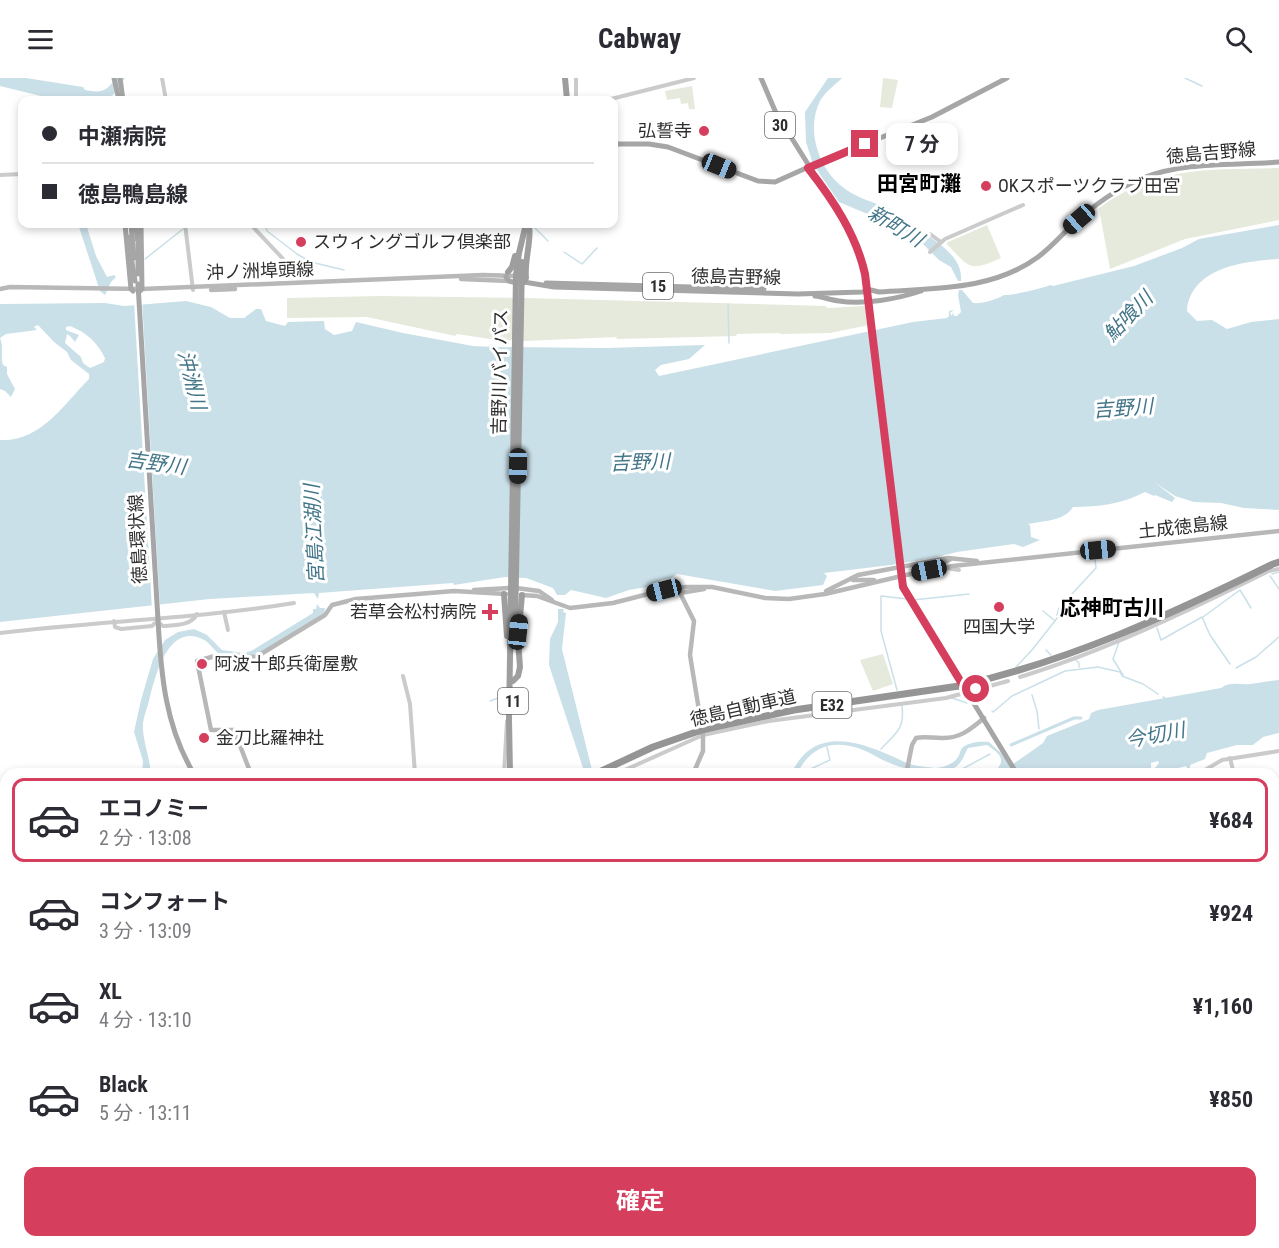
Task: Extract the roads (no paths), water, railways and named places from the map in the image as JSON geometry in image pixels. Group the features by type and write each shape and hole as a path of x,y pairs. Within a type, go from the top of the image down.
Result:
{"highway":[{"path":"564,78 565,96"},
{"name":"吉野川バイパス","path":"512,680 518,676 513,590 517,278 519,253 526,228"},
{"name":"徳島自動車道","path":"610,768 663,744 794,710 959,686 1021,671 1094,646 1163,617 1275,563"},
{"path":"512,680 505,675 513,590"},
{"name":"11","path":"512,680 509,720 512,768"},
{"name":"11","path":"512,680 512,768"}],"main road":[{"name":"30","path":"760,78 774,114 811,167"},
{"path":"618,144 649,144 668,147 748,178 765,182 783,180 823,161 932,117 1006,78"},
{"path":"823,161 934,119 1012,78"},
{"path":"113,79 117,96"},
{"name":"徳島吉野線","path":"517,278 554,287 803,294 974,284 1013,272 1039,256 1103,199 1133,182 1154,174 1191,166 1279,162"},
{"path":"811,167 851,233 862,262 901,572 907,594 1014,768"},
{"path":"131,228 128,237 134,286"},
{"path":"133,228 134,286"},
{"name":"徳島環状線","path":"133,228 129,269 134,286 164,700 174,740 190,768"},
{"name":"徳島環状線","path":"133,228 138,274 157,625"},
{"path":"134,228 142,267 141,290"},
{"path":"135,228 138,236 138,274"},
{"name":"沖ノ洲埠頭線","path":"0,290 110,289 134,286 141,290 193,289 512,276 517,278"},
{"path":"444,277 517,278"},
{"name":"沖ノ洲埠頭線","path":"193,289 444,277 517,278"},
{"name":"徳島吉野線","path":"517,278 621,285 785,290 803,294"},
{"path":"621,285 646,290"},
{"name":"徳島吉野線","path":"815,294 842,301 896,299 928,288"},
{"name":"15","path":"876,291 896,299"},
{"path":"842,301 866,292"},
{"name":"土成徳島線","path":"901,572 1279,531"},
{"path":"929,570 952,558"},
{"name":"土成徳島線","path":"901,572 952,558 984,562"},
{"path":"818,595 854,578 901,572"},
{"path":"459,591 513,590 537,596 563,607 574,608 613,603 673,588 712,587 771,599 789,599 880,581 901,572"},
{"path":"854,578 880,581"},
{"path":"644,595 680,593 712,587"},
{"path":"250,768 234,730 211,730 197,661 216,656 256,657 325,615 333,604 356,599 491,588 539,591 555,603"},
{"path":"680,593 694,621 690,655 703,732 703,751 696,768"},
{"path":"906,768 916,738 942,738 959,735 970,731 984,718"}],"street":[{"path":"162,78 165,96"},
{"path":"576,78 576,96"},
{"path":"618,97 694,78"},
{"path":"0,175 18,174"},
{"path":"930,252 940,242 1023,205"},
{"path":"185,228 193,289"},
{"path":"254,228 286,262"},
{"path":"930,234 940,242"},
{"path":"942,568 959,570"},
{"path":"1020,677 1076,659 1194,609 1269,571 1279,569"},
{"path":"0,633 224,612 294,603"},
{"path":"224,612 228,630"},
{"path":"114,621 115,627 119,629 188,623 197,614"},
{"path":"403,676 410,704 415,768"},
{"path":"628,768 703,732 769,721 920,702 1008,681"},
{"path":"504,768 506,723 509,720"},
{"path":"1208,768 1216,762 1230,758 1279,751"},
{"path":"1230,758 1232,768"}],"water":[{"path":"0,78 26,78 95,91 106,89 116,78 125,78 111,96 41,96 0,86"},
{"name":"新町川","path":"828,78 842,78 820,101 814,123 816,146 826,168 846,190 894,211 891,216 916,232 918,235 914,235 916,238 922,231 942,246 958,265 961,281 958,281 951,267 896,226 839,202 821,176 812,161 806,142 805,112"},
{"path":"1279,225 1279,259 1236,265 1209,276 1198,285 1191,296 1187,311 1197,321 1212,320 1227,329 1251,322 1279,319 1279,510 1194,502 1175,496 1154,482 1175,498 1172,502 1145,492 1110,504 1073,507 1059,518 1028,524 1031,537 1040,540 1023,547 1014,544 891,565 824,573 827,576 823,585 775,591 677,574 653,586 629,590 606,598 571,590 565,595 557,595 553,588 526,578 505,577 454,585 453,583 319,593 318,599 314,593 210,599 0,622 0,440 15,439 40,428 61,410 89,379 89,374 71,360 67,352 38,325 34,327 37,330 6,334 0,338 0,304 105,303 124,306 186,301 211,307 230,318 244,318 256,309 261,309 266,321 285,326 288,322 324,321 325,329 334,335 352,331 356,322 473,346 606,348 705,345 689,359 661,365 655,370 659,376 913,322 947,318 949,311 954,310 950,313 952,316 953,312 954,316 957,316 961,312 959,290 962,290 973,303 984,302 1004,295 1053,286 1134,266 1199,239","holes":["66,327 76,329 94,342 105,358 104,362 90,368 65,343 67,334 75,342 79,335 66,330"]},
{"path":"79,228 87,228 96,256 107,277 114,275 116,277 105,295 100,291"},
{"path":"0,338 3,365 7,367 7,374 15,389 11,397 0,389"},
{"path":"317,604 320,608 325,608 324,613 255,656 219,654 206,641 193,636 182,638 173,644 155,678 144,718 144,736 150,768 142,768 143,761 134,732 153,659 165,640 178,632 194,629 207,635 222,650 244,653 251,651 316,609"},
{"path":"558,609 564,609 563,612 566,613 562,649 592,768 583,768 549,665 550,639 558,622"},
{"name":"今切川","path":"1279,680 1279,733 1263,737 1253,745 1237,745 1207,753 1205,759 1190,765 1190,768 1186,766 1155,768 1158,761 1151,763 1151,768 998,768 1001,758 987,745 968,748 960,762 953,768 934,768 954,762 962,748 979,742 989,742 1013,764 1043,743 1047,736 1089,719 1091,713 1098,710 1221,688 1232,684"},
{"path":"828,742 860,744 920,766 934,768 904,768 856,748 834,745 823,747 813,753 800,768 795,768 802,757 814,747"}],"waterway":[{"path":"1185,78 1202,86"},
{"path":"266,228 297,254 311,262 344,270"},
{"path":"535,228 548,241"},
{"path":"145,259 183,229"},
{"path":"564,252 582,264 597,248"},
{"path":"728,304 729,343"},
{"path":"1016,667 1058,617 1059,608 1096,568 1095,560"},
{"path":"1272,574 1279,572"},
{"path":"1270,576 1279,589"},
{"path":"1203,617 1240,590 1251,608"},
{"path":"913,600 969,594"},
{"path":"897,690 881,631 881,596 907,599"},
{"path":"1043,611 1054,620"},
{"path":"1157,628 1161,640 1202,617 1210,635 1230,664"},
{"path":"1236,668 1256,657 1279,637"},
{"path":"1119,642 1113,659 1123,675"},
{"path":"1046,650 1051,655"},
{"path":"1075,659 1079,667"},
{"path":"992,711 1012,696 1065,671 1098,667 1120,672 1122,676 1143,684 1158,694"},
{"path":"974,699 991,687"},
{"path":"490,701 507,695"},
{"path":"1032,695 1039,729"},
{"path":"1163,697 1168,700"},
{"path":"952,698 967,703 970,701"},
{"path":"881,749 901,725 902,706"},
{"path":"1011,745 1074,718 1081,718"},
{"path":"813,768 830,760 827,747"},
{"path":"964,768 990,754"}],"place":[{"name":"弘誓寺","path":"704,131"},
{"name":"OKスポーツクラブ田宮","path":"986,186"},
{"name":"スウィングゴルフ倶楽部","path":"301,242"},
{"name":"四国大学","path":"999,607"},
{"name":"若草会松村病院","path":"490,612"},
{"name":"阿波十郎兵衛屋敷","path":"202,664"},
{"name":"金刀比羅神社","path":"204,738"}],"district":[{"name":"田宮町灘","path":"919,184"},
{"name":"応神町古川","path":"1112,608"}],"water label":[{"name":"鮎喰川","path":"1128,316"},
{"name":"沖洲川","path":"192,380"},
{"name":"吉野川","path":"1123,408"},
{"name":"吉野川","path":"640,462"},
{"name":"吉野川","path":"156,463"},
{"name":"宮島江湖川","path":"314,534"}]}
